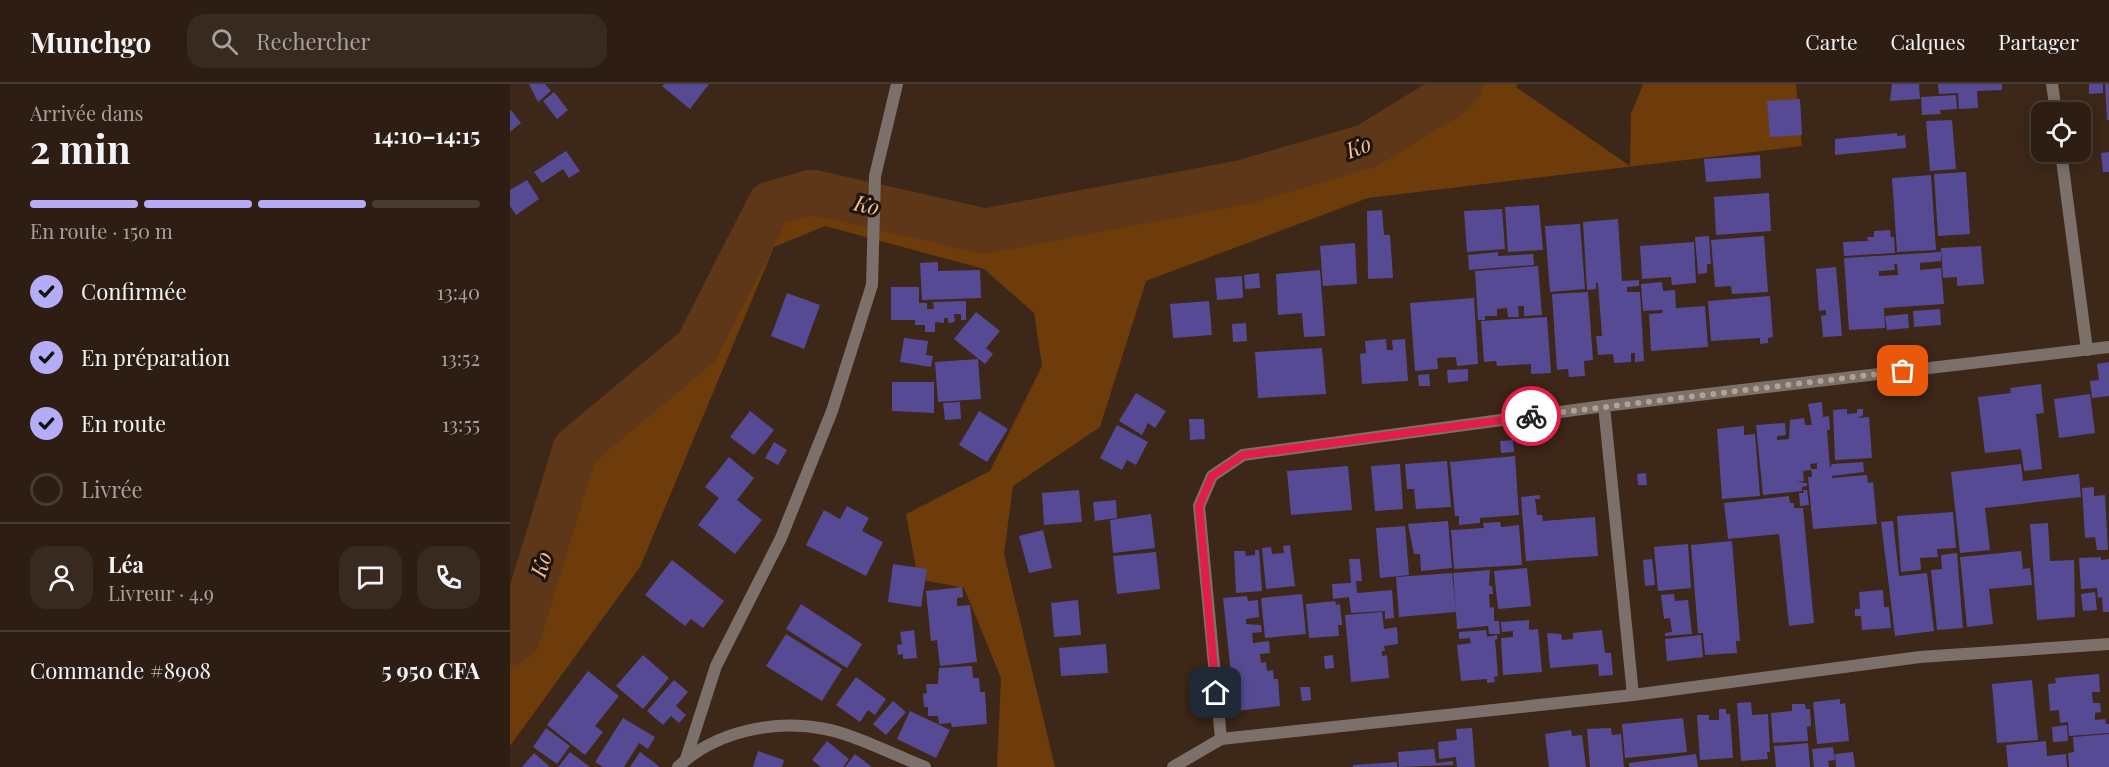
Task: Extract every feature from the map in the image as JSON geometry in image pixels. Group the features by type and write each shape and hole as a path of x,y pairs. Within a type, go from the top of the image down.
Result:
{"street":[{"path":"682,763 716,666 781,538 832,411 872,285 875,176 897,84"},
{"path":"2052,84 2055,102"},
{"path":"2062,162 2087,350"},
{"path":"1221,739 1199,506 1212,476 1243,455 1604,406 2109,347"},
{"path":"1604,406 1633,694"},
{"path":"1173,767 1221,739 1633,694 1920,657 2109,644"},
{"path":"682,763 732,735 779,725 826,729 925,767"}],"shaded area":[{"path":"1447,84 1518,84 1516,87 1630,166 1631,114 1643,84 1796,84 1802,146 1368,198 1146,281 1100,427 1013,486 1004,554 1055,767 997,767 1001,678 964,588 918,579 906,514 990,471 1042,366 1034,313 984,269 825,226 774,247 640,567 510,746 510,643 518,635 575,449 697,347 770,204 812,192 985,231 1244,182 1367,146 1450,95"}],"building":[{"path":"529,84 545,84 551,91 538,102"},
{"path":"664,84 709,84 690,109 662,86"},
{"path":"1892,84 1919,84 1920,99 1890,101"},
{"path":"1938,84 2002,84 2002,90 1977,91 1978,108 1959,109 1958,93 1939,94"},
{"path":"2089,84 2103,84 2103,93 2089,94"},
{"path":"2105,84 2109,84 2109,120 2107,120"},
{"path":"554,92 568,110 557,119 543,101"},
{"path":"1956,95 1957,109 1940,110 1941,114 1922,115 1921,97"},
{"path":"1800,99 1802,135 1770,137 1767,101"},
{"path":"510,111 521,123 510,132"},
{"path":"1952,120 1956,169 1930,171 1926,121"},
{"path":"1897,133 1897,136 1905,135 1906,148 1835,155 1835,139"},
{"path":"566,151 580,171 569,178 563,169 542,183 534,172"},
{"path":"2109,152 2109,172 2103,172 2101,153"},
{"path":"1760,155 1761,178 1706,182 1704,159"},
{"path":"1966,172 1970,234 1938,236 1934,174"},
{"path":"1931,175 1936,250 1897,252 1892,178"},
{"path":"527,180 539,199 516,215 510,206 510,190"},
{"path":"1769,193 1771,231 1716,235 1714,197"},
{"path":"1539,205 1543,250 1508,252 1505,207"},
{"path":"1502,209 1505,249 1467,252 1464,211"},
{"path":"1382,210 1384,235 1390,235 1393,278 1368,279 1367,211"},
{"path":"1618,219 1622,281 1639,280 1639,286 1627,287 1627,292 1640,292 1644,361 1635,362 1635,353 1631,353 1631,362 1614,363 1613,354 1598,355 1596,336 1602,336 1598,283 1596,283 1596,289 1587,290 1583,222"},
{"path":"1580,224 1585,289 1550,292 1545,226"},
{"path":"1890,230 1891,237 1894,237 1895,253 1844,256 1843,242 1868,241 1867,237 1874,237 1874,231"},
{"path":"1709,236 1711,264 1707,264 1707,273 1698,274 1695,237"},
{"path":"1764,236 1768,292 1732,294 1731,286 1715,287 1711,240"},
{"path":"1694,242 1696,283 1672,285 1671,277 1642,279 1640,246"},
{"path":"1355,243 1357,284 1323,286 1320,246"},
{"path":"1981,246 1984,284 1957,286 1957,277 1943,278 1941,248"},
{"path":"1498,252 1498,256 1533,254 1534,265 1469,270 1468,255"},
{"path":"1941,252 1941,261 1920,263 1920,270 1941,268 1944,304 1884,308 1885,328 1849,330 1844,258","holes":["1894,264 1897,264 1898,275 1879,276 1879,271 1895,270"]},
{"path":"938,262 938,271 980,270 981,298 922,300 920,263"},
{"path":"1538,266 1542,315 1524,316 1524,306 1518,306 1519,317 1508,317 1507,308 1497,309 1497,316 1485,316 1485,320 1478,320 1475,271"},
{"path":"1836,267 1842,336 1823,337 1821,316 1826,315 1826,310 1819,311 1816,269"},
{"path":"1320,270 1325,336 1304,337 1302,313 1278,315 1276,274"},
{"path":"1259,273 1260,288 1245,289 1244,275"},
{"path":"1242,276 1243,298 1217,300 1215,278"},
{"path":"1662,282 1663,291 1675,290 1676,308 1705,306 1708,347 1651,351 1649,314 1662,313 1663,310 1643,311 1641,284"},
{"path":"891,287 919,287 919,303 927,303 927,309 934,309 933,302 966,301 966,320 961,320 961,314 954,314 955,322 948,323 948,318 944,318 944,323 935,322 935,332 925,332 925,325 915,325 915,320 891,320"},
{"path":"1588,292 1593,360 1584,361 1585,376 1569,377 1568,369 1557,370 1552,294"},
{"path":"787,293 820,305 804,349 771,336"},
{"path":"1770,296 1773,337 1768,338 1768,343 1760,344 1760,338 1711,341 1708,301"},
{"path":"1474,298 1478,364 1457,366 1456,357 1437,358 1438,369 1415,371 1410,303"},
{"path":"1209,301 1212,335 1173,338 1170,304"},
{"path":"1940,309 1941,325 1914,327 1913,311"},
{"path":"976,312 1000,331 986,348 993,354 985,364 954,339"},
{"path":"1908,314 1909,328 1887,330 1885,316"},
{"path":"1547,317 1551,373 1531,374 1531,364 1497,366 1496,361 1484,362 1481,321"},
{"path":"1246,323 1247,341 1233,342 1232,324"},
{"path":"904,338 928,341 926,355 933,356 931,367 900,362"},
{"path":"1386,339 1387,350 1393,350 1392,340 1405,339 1408,381 1362,384 1360,354 1366,353 1365,341"},
{"path":"1322,348 1326,394 1258,398 1255,352"},
{"path":"978,359 981,399 938,402 935,362"},
{"path":"2109,362 2109,396 2092,398 2090,381 2099,380 2097,364"},
{"path":"1468,369 1468,381 1448,383 1447,370"},
{"path":"1429,374 1430,386 1419,386 1418,375"},
{"path":"892,382 934,382 934,413 892,411"},
{"path":"2041,384 2044,413 2036,414 2042,469 2024,471 2021,449 1985,453 1978,397 2011,393 2010,388"},
{"path":"1136,393 1166,411 1155,428 1148,423 1142,435 1119,421"},
{"path":"2090,394 2095,433 2059,438 2054,399"},
{"path":"960,402 961,419 945,420 943,403"},
{"path":"1822,402 1823,417 1829,416 1830,430 1827,430 1830,468 1832,464 1863,462 1864,472 1832,476 1832,478 1867,475 1868,483 1873,482 1877,524 1813,529 1808,477 1812,477 1811,469 1817,469 1817,463 1810,464 1811,470 1803,471 1804,481 1797,482 1807,483 1807,486 1802,487 1802,491 1763,495 1756,425 1785,423 1786,435 1777,436 1777,440 1789,439 1790,420 1804,418 1805,425 1812,425 1808,404"},
{"path":"1847,409 1847,414 1857,413 1857,409 1863,409 1863,415 1858,418 1869,417 1872,458 1835,460 1833,410"},
{"path":"750,411 774,430 754,455 730,437"},
{"path":"979,411 1008,429 987,462 959,445"},
{"path":"1189,419 1204,419 1205,439 1190,440"},
{"path":"1117,425 1148,442 1136,465 1127,460 1122,470 1100,458"},
{"path":"1744,426 1744,435 1755,434 1760,496 1722,499 1717,429"},
{"path":"1513,440 1514,452 1501,453 1500,441"},
{"path":"774,442 787,450 778,465 765,458"},
{"path":"1515,456 1519,515 1480,518 1480,523 1459,525 1459,516 1455,516 1450,462"},
{"path":"729,457 754,478 737,500 762,520 735,554 698,525 719,498 705,487"},
{"path":"1447,461 1451,507 1416,509 1414,489 1407,489 1405,464"},
{"path":"1400,464 1403,509 1375,511 1371,466"},
{"path":"2021,464 2023,481 2079,474 2081,497 1985,508 1990,550 1960,553 1951,472"},
{"path":"1348,466 1352,510 1291,515 1287,471"},
{"path":"1646,473 1647,485 1638,485 1637,474"},
{"path":"2094,487 2094,496 2105,495 2108,550 2097,550 2095,537 2085,538 2082,488"},
{"path":"1079,490 1082,522 1044,525 1042,493"},
{"path":"1803,490 1807,490 1809,505 1800,506 1799,493 1804,493"},
{"path":"1540,495 1540,499 1535,499 1537,515 1542,515 1543,521 1595,517 1598,556 1526,561 1521,497"},
{"path":"1789,496 1790,503 1794,503 1794,508 1803,508 1814,623 1789,626 1779,534 1728,539 1724,503"},
{"path":"1116,500 1117,518 1095,521 1093,502"},
{"path":"847,506 869,518 862,531 883,542 866,576 806,545 824,510 840,519"},
{"path":"1953,512 1956,548 1937,549 1938,557 1920,558 1921,570 1901,572 1897,516"},
{"path":"1151,514 1155,548 1113,553 1110,520"},
{"path":"1448,521 1452,568 1421,571 1420,554 1414,554 1408,524"},
{"path":"1893,521 1899,576 1927,573 1934,631 1895,636 1881,522"},
{"path":"1500,522 1501,527 1519,525 1522,565 1454,569 1451,530 1484,528 1483,523"},
{"path":"2048,523 2050,561 2074,560 2075,617 2037,620 2030,524"},
{"path":"1405,526 1409,575 1380,578 1376,528"},
{"path":"1043,530 1052,568 1029,573 1019,536"},
{"path":"1732,541 1740,641 1736,641 1737,653 1705,655 1703,633 1698,633 1691,545"},
{"path":"1688,544 1691,588 1658,591 1654,547"},
{"path":"1290,545 1295,586 1266,589 1262,548 1271,547 1272,554 1284,553 1283,546"},
{"path":"1255,550 1259,550 1262,591 1236,593 1234,551 1245,551 1246,556 1255,555"},
{"path":"2021,551 2023,569 2030,568 2032,585 1989,589 1993,624 1967,627 1960,557"},
{"path":"1156,552 1160,589 1117,594 1113,556"},
{"path":"1957,553 1963,628 1937,630 1931,570 1942,569 1941,555"},
{"path":"2101,557 2101,560 2109,559 2109,612 2103,612 2102,597 2098,598 2097,588 2081,589 2079,558"},
{"path":"1349,559 1360,559 1362,581 1356,581 1357,593 1392,590 1394,618 1385,619 1385,611 1351,613 1349,597 1333,599 1332,584 1351,583"},
{"path":"1652,559 1655,585 1645,586 1643,560"},
{"path":"672,560 724,601 703,628 691,619 685,626 645,595"},
{"path":"893,564 927,569 921,607 888,602"},
{"path":"1527,568 1531,606 1498,609 1494,571"},
{"path":"1490,570 1489,586 1492,586 1493,594 1489,594 1490,608 1494,607 1494,621 1499,621 1500,634 1489,634 1488,626 1457,629 1456,612 1399,617 1396,577 1452,573 1456,609 1453,573"},
{"path":"962,587 963,597 957,598 957,606 970,605 977,662 940,666 937,640 931,641 926,591"},
{"path":"1883,590 1884,607 1889,607 1891,628 1862,630 1861,616 1855,616 1855,609 1860,609 1859,592"},
{"path":"2095,592 2097,610 2083,611 2081,594"},
{"path":"1302,594 1306,634 1265,638 1261,598"},
{"path":"1674,594 1675,601 1688,600 1692,634 1665,636 1665,633 1672,632 1670,618 1664,619 1661,595"},
{"path":"1247,596 1248,601 1258,600 1259,617 1246,619 1246,624 1261,625 1262,632 1252,633 1253,643 1269,641 1270,653 1260,654 1261,663 1266,662 1267,671 1273,670 1274,679 1278,679 1280,706 1235,711 1223,598"},
{"path":"1078,600 1081,635 1054,637 1051,603"},
{"path":"1335,601 1336,605 1340,604 1342,625 1338,625 1339,636 1309,638 1306,604"},
{"path":"801,604 862,644 847,668 786,629"},
{"path":"1382,612 1384,629 1397,627 1398,644 1384,646 1385,651 1382,651 1382,656 1387,655 1389,678 1351,682 1345,615"},
{"path":"1529,620 1529,630 1538,629 1542,672 1503,675 1501,638 1513,637 1513,631 1502,632 1501,622"},
{"path":"914,630 917,658 903,659 903,654 898,655 897,645 902,644 900,632"},
{"path":"1486,630 1487,637 1497,635 1495,640 1498,676 1494,677 1495,682 1487,683 1487,679 1461,681 1457,645 1471,643 1470,638 1459,639 1459,632"},
{"path":"1602,630 1605,653 1611,653 1613,675 1599,676 1598,664 1550,668 1547,633 1561,634 1562,640 1573,639 1573,633"},
{"path":"786,634 842,669 822,701 766,666"},
{"path":"1701,635 1703,657 1667,661 1665,639"},
{"path":"1106,644 1108,673 1061,676 1059,648"},
{"path":"643,655 669,678 643,709 616,686"},
{"path":"1333,655 1334,668 1325,669 1324,656"},
{"path":"972,666 973,678 979,678 980,692 985,692 987,724 952,727 951,723 939,724 938,716 928,716 928,707 924,707 923,694 927,693 926,684 938,684 939,668"},
{"path":"588,671 619,696 595,726 603,732 585,755 547,725"},
{"path":"2099,674 2100,692 2092,692 2093,703 2100,703 2101,712 2095,713 2095,720 2105,719 2106,724 2109,724 2109,733 2069,736 2068,722 2060,723 2059,710 2050,711 2048,684 2056,683 2055,678"},
{"path":"856,677 886,699 875,715 868,710 860,722 836,705"},
{"path":"674,680 688,692 676,706 686,715 679,723 671,716 663,725 647,711"},
{"path":"2032,680 2038,740 1997,743 1992,684"},
{"path":"1300,687 1310,687 1311,700 1302,701"},
{"path":"1840,699 1840,704 1845,703 1849,741 1817,744 1813,702"},
{"path":"893,701 906,712 886,735 873,724"},
{"path":"1751,702 1752,715 1768,714 1770,752 1767,752 1768,759 1741,761 1737,703"},
{"path":"1792,704 1805,704 1806,709 1810,709 1811,726 1807,727 1808,741 1773,743 1771,713 1792,711"},
{"path":"1719,709 1726,709 1726,714 1730,714 1733,758 1700,760 1697,715 1709,715 1709,720 1719,720"},
{"path":"910,711 950,730 936,758 897,739"},
{"path":"623,718 655,737 648,749 639,743 624,767 603,767 595,762"},
{"path":"1683,718 1687,752 1625,758 1622,724"},
{"path":"2067,725 2068,741 2053,742 2052,727"},
{"path":"546,728 570,746 557,764 533,747"},
{"path":"1472,728 1475,767 1457,767 1456,757 1439,759 1438,742 1457,740 1456,729"},
{"path":"1611,728 1612,735 1621,734 1624,767 1590,767 1587,729"},
{"path":"1571,730 1572,736 1582,735 1586,767 1549,767 1545,734"},
{"path":"2109,734 2109,767 2069,767 2068,753 2074,752 2073,737"},
{"path":"827,741 849,759 843,767 821,767 812,760"},
{"path":"2046,741 2047,756 2066,754 2067,767 2008,767 2006,745"},
{"path":"1808,743 1810,767 1776,767 1774,746"},
{"path":"1833,747 1835,760 1828,761 1829,767 1814,767 1812,749"},
{"path":"1434,749 1436,763 1453,761 1453,765 1399,767 1398,752"},
{"path":"758,751 784,760 782,767 753,767"},
{"path":"570,752 590,767 558,767"},
{"path":"640,752 660,767 630,767"},
{"path":"1853,752 1855,767 1836,767 1835,754"},
{"path":"534,753 550,767 522,767"},
{"path":"855,754 872,767 845,767"},
{"path":"1696,754 1698,767 1629,767 1629,763"},
{"path":"1397,762 1397,767 1353,767 1353,765"}],"waterway":[{"name":"Ko","path":"510,643 518,636 575,449 697,347 770,204 812,192 985,231 1244,182 1367,146 1450,95 1461,84"}],"way so far":[{"path":"1531,416 1903,371"}],"route":[{"path":"1216,693 1199,506 1212,476 1243,455 1531,416"}]}
